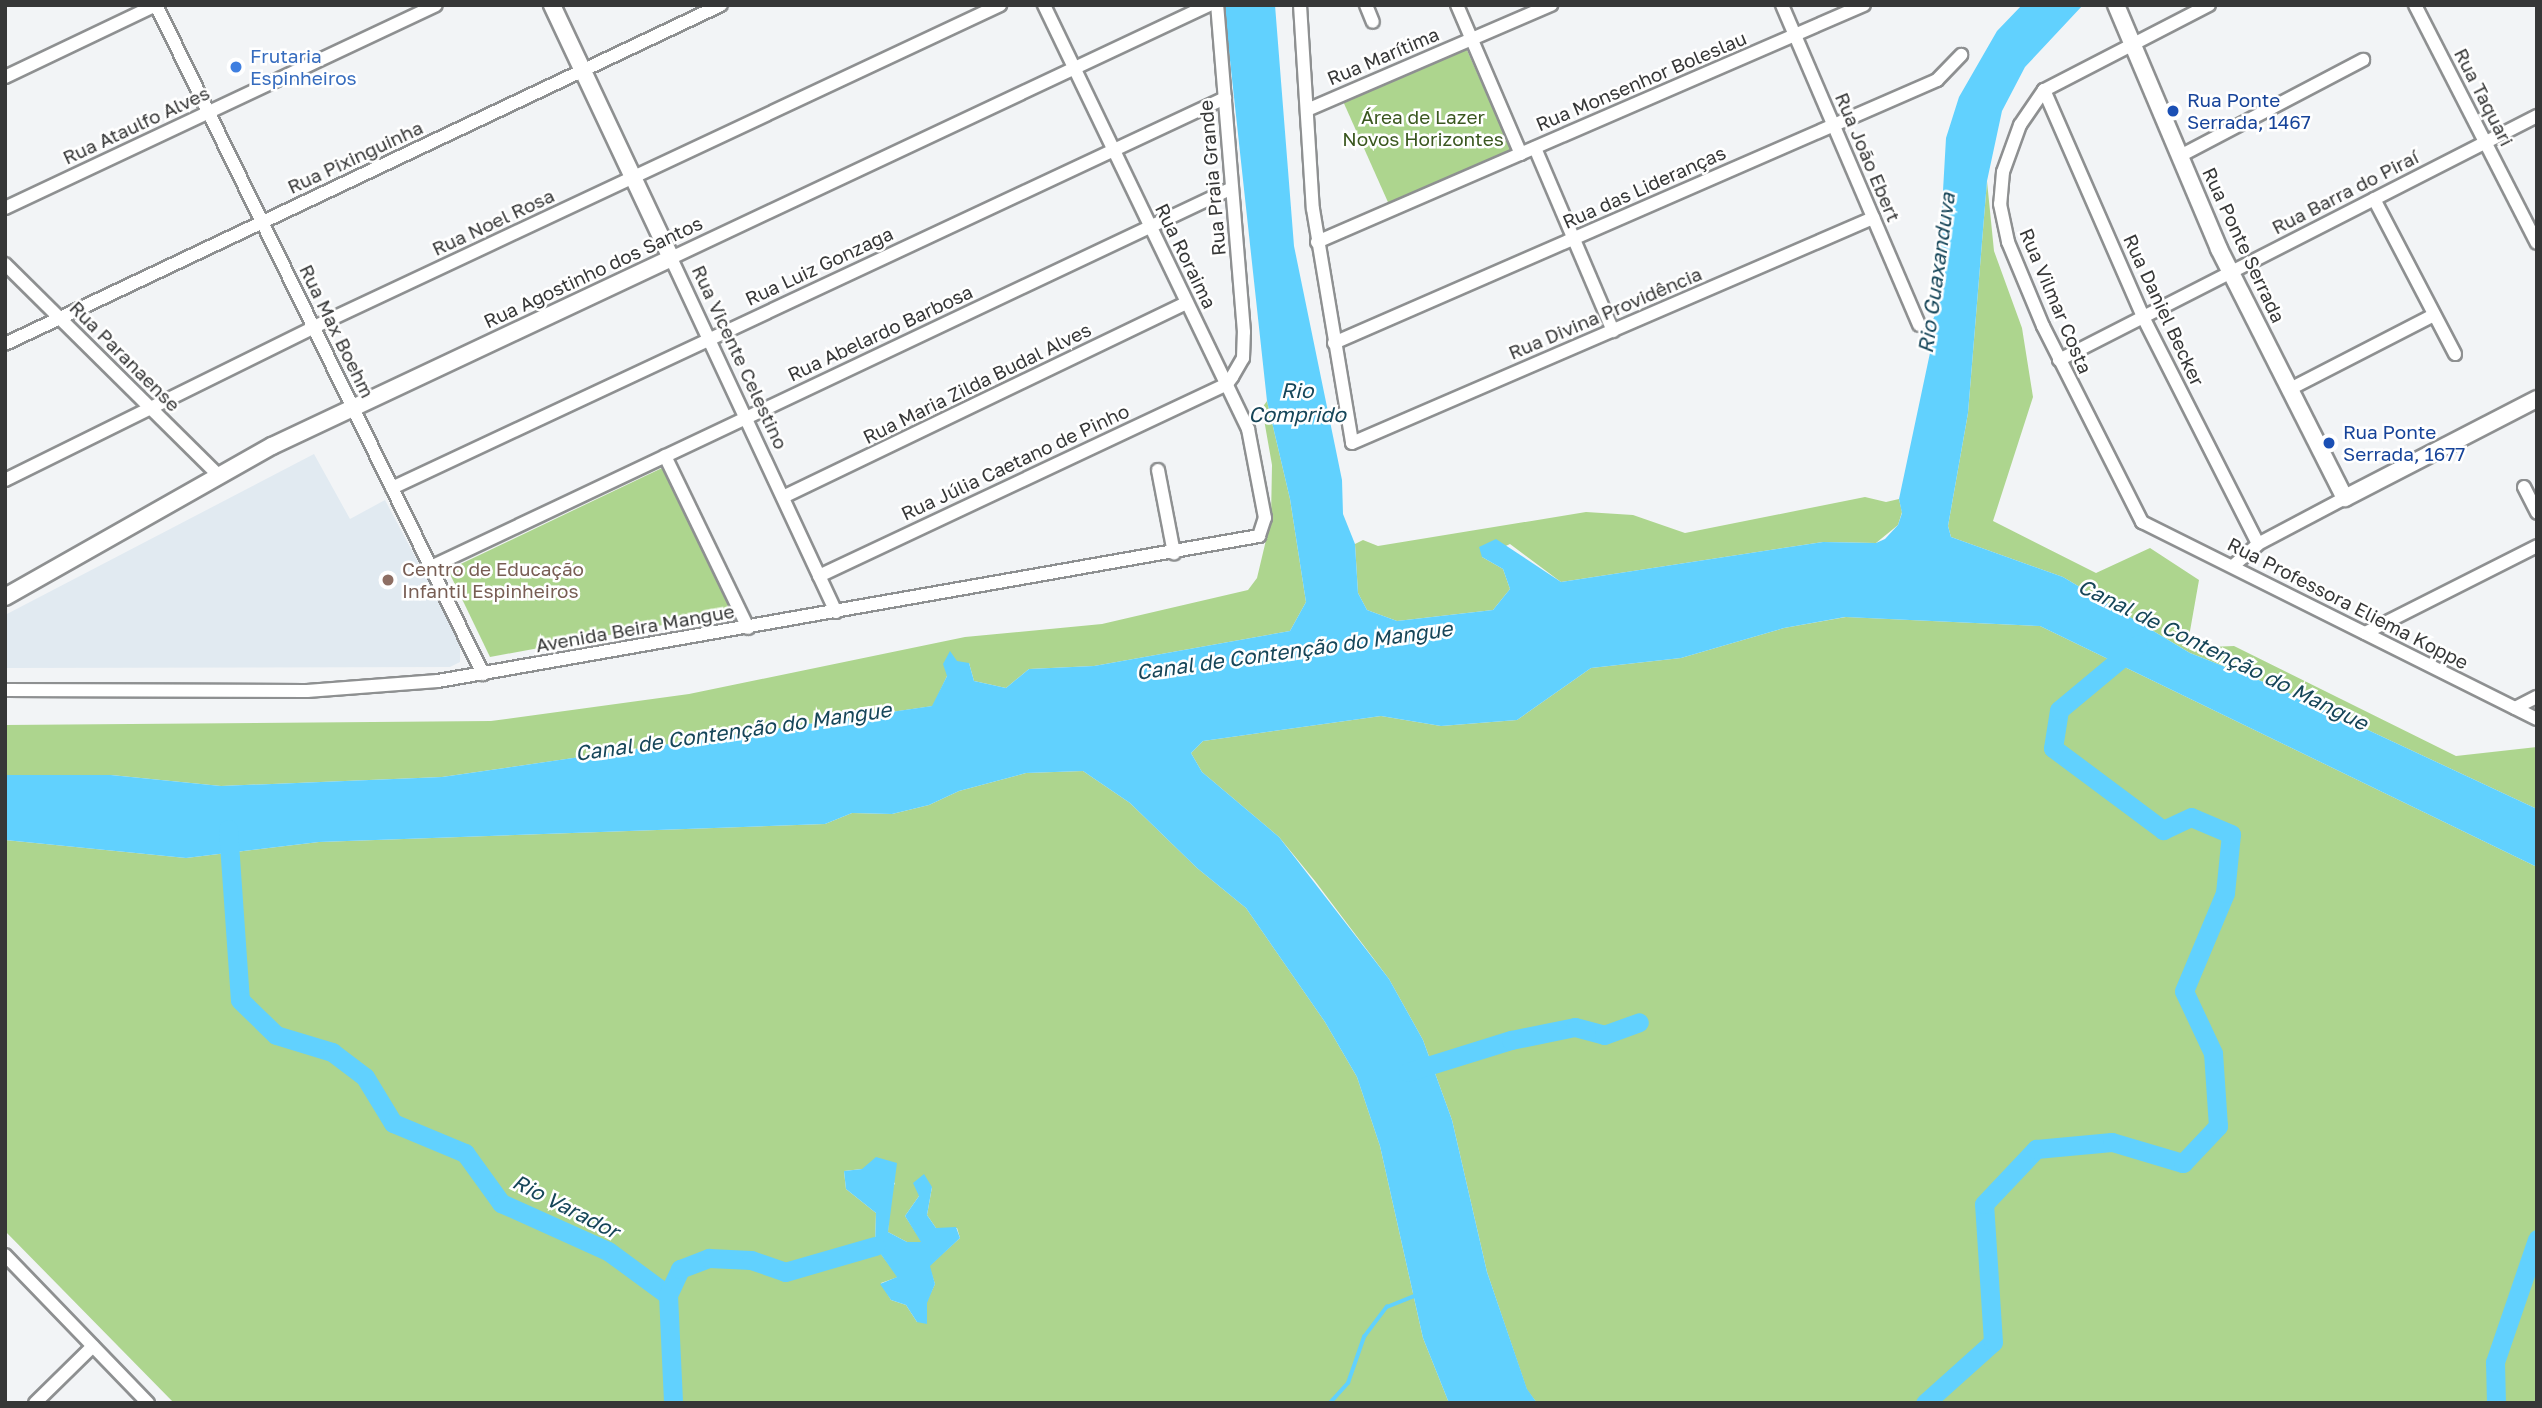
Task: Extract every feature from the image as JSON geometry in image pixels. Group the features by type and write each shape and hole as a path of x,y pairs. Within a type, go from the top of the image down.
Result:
{"street":[{"path":"5,77 156,5"},
{"name":"Rua Max Boehm","path":"156,5 483,674"},
{"name":"Rua Ataulfo Alves","path":"5,208 436,5"},
{"name":"Rua Vicente Celestino","path":"552,5 836,612"},
{"name":"Rua Pixinguinha","path":"5,344 720,5"},
{"name":"Rua Noel Rosa","path":"5,480 314,327 1000,5"},
{"name":"Rua Roraima","path":"1044,5 1227,384 1256,455 1265,518 1263,531"},
{"name":"Rua Agostinho dos Santos","path":"5,597 218,475 353,408 1209,5"},
{"name":"Rua Praia Grande","path":"1217,5 1244,342 1240,365 1227,384"},
{"path":"1300,5 1317,242 1334,344"},
{"path":"1366,5 1373,22"},
{"path":"1457,5 1521,154"},
{"name":"Rua Marítima","path":"1307,110 1551,5"},
{"name":"Rua João Ebert","path":"1782,5 1919,325"},
{"name":"Rua Monsenhor Boleslau","path":"1317,242 1864,5"},
{"path":"2044,90 2209,5"},
{"name":"Rua Taquari","path":"2415,5 2537,243"},
{"name":"Rua Ponte Serrada","path":"2122,9 2133,45 2231,272 2345,498"},
{"name":"Rua das Lideranças","path":"1334,344 1937,80 1961,55"},
{"path":"2180,156 2363,60"},
{"name":"Rua Daniel Becker","path":"2044,90 2143,317 2258,544"},
{"name":"Rua Vilmar Costa","path":"2044,90 2011,146 2000,204 2008,242 2059,360 2142,522"},
{"name":"Rua Luiz Gonzaga","path":"392,488 1225,98"},
{"name":"Rua Barra do Piraí","path":"2059,360 2537,116"},
{"path":"1535,148 1613,331"},
{"name":"Rua Abelardo Barbosa","path":"431,567 1232,188"},
{"path":"2374,199 2455,354"},
{"name":"Rua Divina Providência","path":"1334,344 1352,443 1873,218"},
{"name":"Rua Paranaense","path":"5,264 218,475"},
{"name":"Rua Maria Zilda Budal Alves","path":"782,497 1187,303"},
{"path":"2290,389 2434,315"},
{"name":"Rua Júlia Caetano de Pinho","path":"819,576 1227,384"},
{"path":"2233,566 2258,544 2537,400"},
{"path":"665,456 748,628"},
{"path":"1158,470 1174,553"},
{"path":"2524,487 2537,513"},
{"name":"Rua Professora Eliema Koppe","path":"2142,522 2537,719"},
{"name":"Avenida Beira Mangue","path":"5,690 307,691 483,674 1254,539 1263,531"},
{"path":"2365,633 2537,546"},
{"path":"2515,708 2537,697"},
{"path":"8,1262 148,1403"},
{"path":"35,1403 93,1346"}],"shaded area":[{"path":"314,454 350,519 385,500 460,641 460,662 450,667 5,668 5,615"}],"green space":[{"name":"Área de Lazer Novos Horizontes","path":"1466,48 1512,150 1389,205 1344,103"},
{"path":"1987,181 1994,251 2022,328 2033,397 1993,521 2096,573 2150,548 2199,580 2187,648 2234,646 2456,756 2537,747 2537,809 2276,687 2190,653 2063,577 1951,537 1948,526 1968,413"},
{"path":"1267,401 1290,499 1306,602 1290,631 1094,666 1029,669 1006,688 974,681 969,663 947,676 933,706 442,777 221,786 111,775 5,775 5,725 491,721 689,694 965,637 1102,624 1248,590 1257,578 1271,519 1272,465 1262,408"},
{"path":"662,468 733,612 490,657 448,570"},
{"path":"1865,497 1886,502 1899,499 1902,512 1898,525 1876,543 1823,542 1561,582 1510,544 1482,557 1503,569 1510,589 1493,610 1397,621 1367,610 1358,593 1355,544 1363,540 1378,546 1586,512 1633,515 1685,533"},
{"path":"1846,617 2040,626 2537,867 2537,1403 1537,1403 1527,1390 1487,1272 1452,1120 1423,1040 1389,979 1315,881 1279,837 1202,772 1191,753 1203,741 1381,716 1441,726 1517,720 1591,668 1681,658 1784,628"},
{"path":"1083,771 1130,803 1197,868 1246,908 1325,1022 1357,1077 1380,1146 1423,1338 1449,1403 174,1403 5,1231 5,840 186,858 319,842 825,824 852,813 892,814 929,805 959,791 1026,773","holes":["862,1169 895,1183 890,1195 888,1232 907,1242 922,1242 905,1216 919,1196 932,1187 927,1215 936,1228 957,1228 960,1238 929,1266 935,1284 917,1322 906,1305 891,1300 881,1283 898,1277 875,1246 876,1213 846,1189 844,1171"]}],"water":[{"path":"1224,5 1275,5 1294,246 1342,480 1343,514 1355,544 1358,593 1367,610 1397,621 1493,610 1510,589 1503,569 1482,557 1479,547 1496,539 1561,582 1823,542 1876,543 1885,539 1898,525 1902,513 1899,499 1934,334 1930,324 1936,314 1946,138 1959,97 1997,31 2022,5 2083,5 2025,67 2002,111 1987,181 1968,413 1948,526 1951,537 2063,577 2190,653 2276,687 2537,809 2537,867 2040,626 1845,617 1784,628 1681,658 1591,668 1517,720 1441,726 1381,716 1203,741 1191,753 1202,772 1279,837 1389,979 1423,1040 1452,1120 1487,1272 1527,1389 1537,1403 1449,1403 1423,1338 1380,1146 1357,1077 1325,1022 1246,908 1197,868 1130,803 1083,771 1026,773 959,791 929,805 892,814 852,813 825,824 319,842 186,858 5,840 5,775 111,775 221,786 442,777 932,706 947,676 943,664 950,651 957,661 969,663 974,681 1006,688 1029,669 1094,666 1290,631 1306,602 1290,499 1267,401"},
{"path":"876,1157 897,1163 888,1232 907,1242 921,1242 905,1216 919,1196 913,1183 924,1174 932,1187 927,1215 936,1228 956,1227 960,1238 930,1266 935,1284 927,1303 927,1324 917,1322 906,1305 891,1300 880,1284 897,1277 875,1246 876,1213 846,1189 844,1171 862,1169"}],"waterway":[{"path":"1925,1403 1993,1342 1984,1204 2036,1149 2112,1142 2183,1163 2218,1126 2213,1053 2184,991 2225,893 2231,834 2191,817 2163,830 2053,748 2059,710 2137,645"},
{"name":"Rio Varador","path":"228,829 240,1000 276,1035 332,1052 365,1077 393,1123 465,1153 501,1203 608,1251 668,1295 673,1403"},
{"path":"1408,1072 1511,1040 1575,1027 1604,1035 1639,1022"},
{"path":"2496,1403 2495,1362 2537,1239"},
{"path":"668,1295 680,1269 709,1258 751,1260 785,1272 875,1246"},
{"path":"1330,1403 1348,1383 1364,1337 1387,1307 1417,1295"}],"place":[{"name":"Frutaria Espinheiros","path":"236,67"},
{"name":"Rua Ponte Serrada, 1467","path":"2173,111"},
{"name":"Rua Ponte Serrada, 1677","path":"2329,443"},
{"name":"Centro de Educação Infantil Espinheiros","path":"388,580"}],"water label":[{"name":"Rio Guaxanduva","path":"1936,273"},
{"name":"Rio Comprido","path":"1297,402"},
{"name":"Canal de Contenção do Mangue","path":"1294,650"},
{"name":"Canal de Contenção do Mangue","path":"2223,654"},
{"name":"Canal de Contenção do Mangue","path":"733,731"}]}
